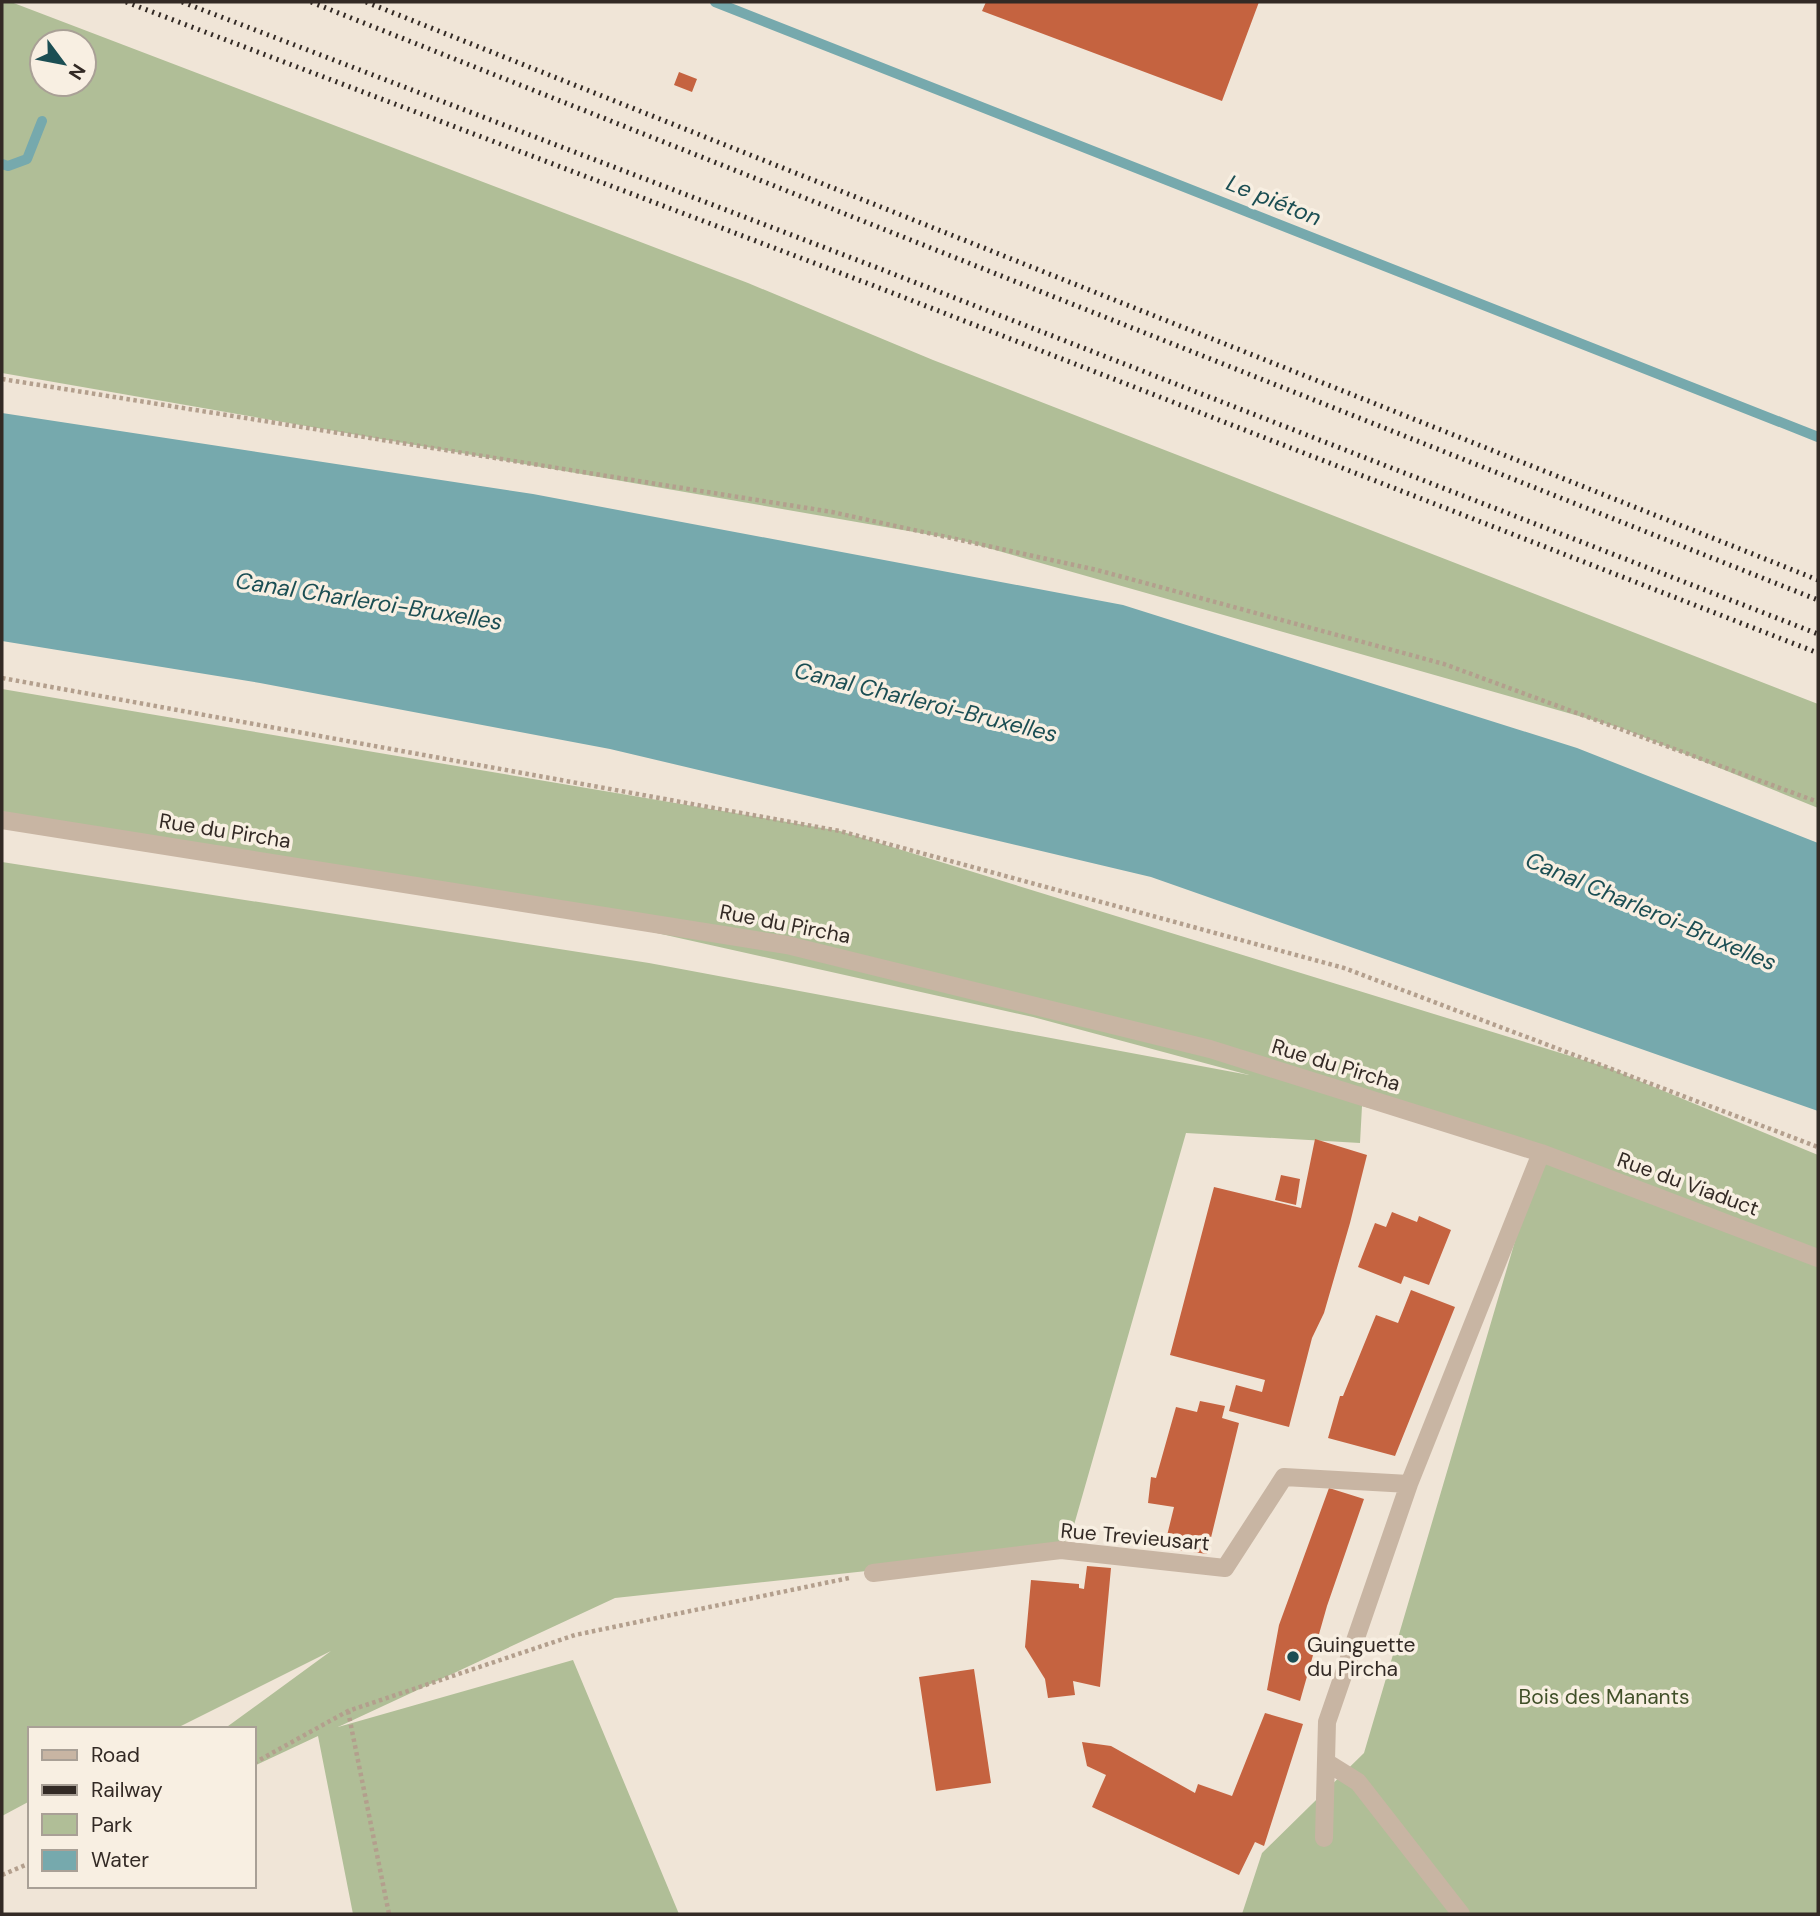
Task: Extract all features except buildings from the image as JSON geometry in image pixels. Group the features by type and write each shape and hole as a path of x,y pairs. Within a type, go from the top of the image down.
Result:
{"street":[{"name":"Rue du Pircha","path":"2,820 787,945 1210,1049 1541,1153"},
{"name":"Rue du Viaduct","path":"1541,1153 1818,1258"},
{"path":"1324,1838 1327,1721 1409,1483 1541,1153"},
{"name":"Rue Trevieusart","path":"873,1573 1061,1550 1225,1568 1283,1477 1409,1483"},
{"path":"1326,1762 1358,1782 1461,1914"}],"path":[{"path":"2,379 832,512 1097,569 1444,664 1818,802"},
{"path":"2,678 840,831 1343,968 1818,1147"},
{"path":"256,1762 348,1711 575,1635 873,1573"},
{"path":"348,1711 389,1914"},
{"path":"2,1875 28,1864"}],"green space":[{"path":"2,2 11,2 79,28 28,28 28,98 98,98 98,35 748,283 933,360 1818,704 1818,808 1621,728 960,540 2,373"},
{"name":"Bois des Manants","path":"2,689 840,831 1606,1067 1818,1155 1818,1914 1242,1914 1262,1853 1364,1753 1541,1153 1362,1106 1360,1143 1186,1133 1074,1525 1061,1550 615,1598 338,1727 573,1660 679,1914 353,1914 318,1736 256,1765 256,1727 227,1727 331,1651 179,1727 28,1727 28,1802 2,1816 2,862 649,963 1249,1075 1033,1017 500,898 2,816"}],"water":[{"name":"Canal Charleroi-Bruxelles","path":"2,413 533,494 1123,605 1577,748 1818,843 1818,1111 1151,877 610,749 260,683 2,641"}],"waterway":[{"name":"Le piéton","path":"715,2 1818,437"},
{"name":"Le piéton","path":"2,164 8,166 27,159 42,121"}],"railway":[{"path":"126,2 872,285 1818,653"},
{"path":"182,2 878,268 1818,634"},
{"path":"311,2 1818,600"},
{"path":"366,2 1818,580"}],"place":[{"name":"Guinguette du Pircha","path":"1293,1657"}]}
